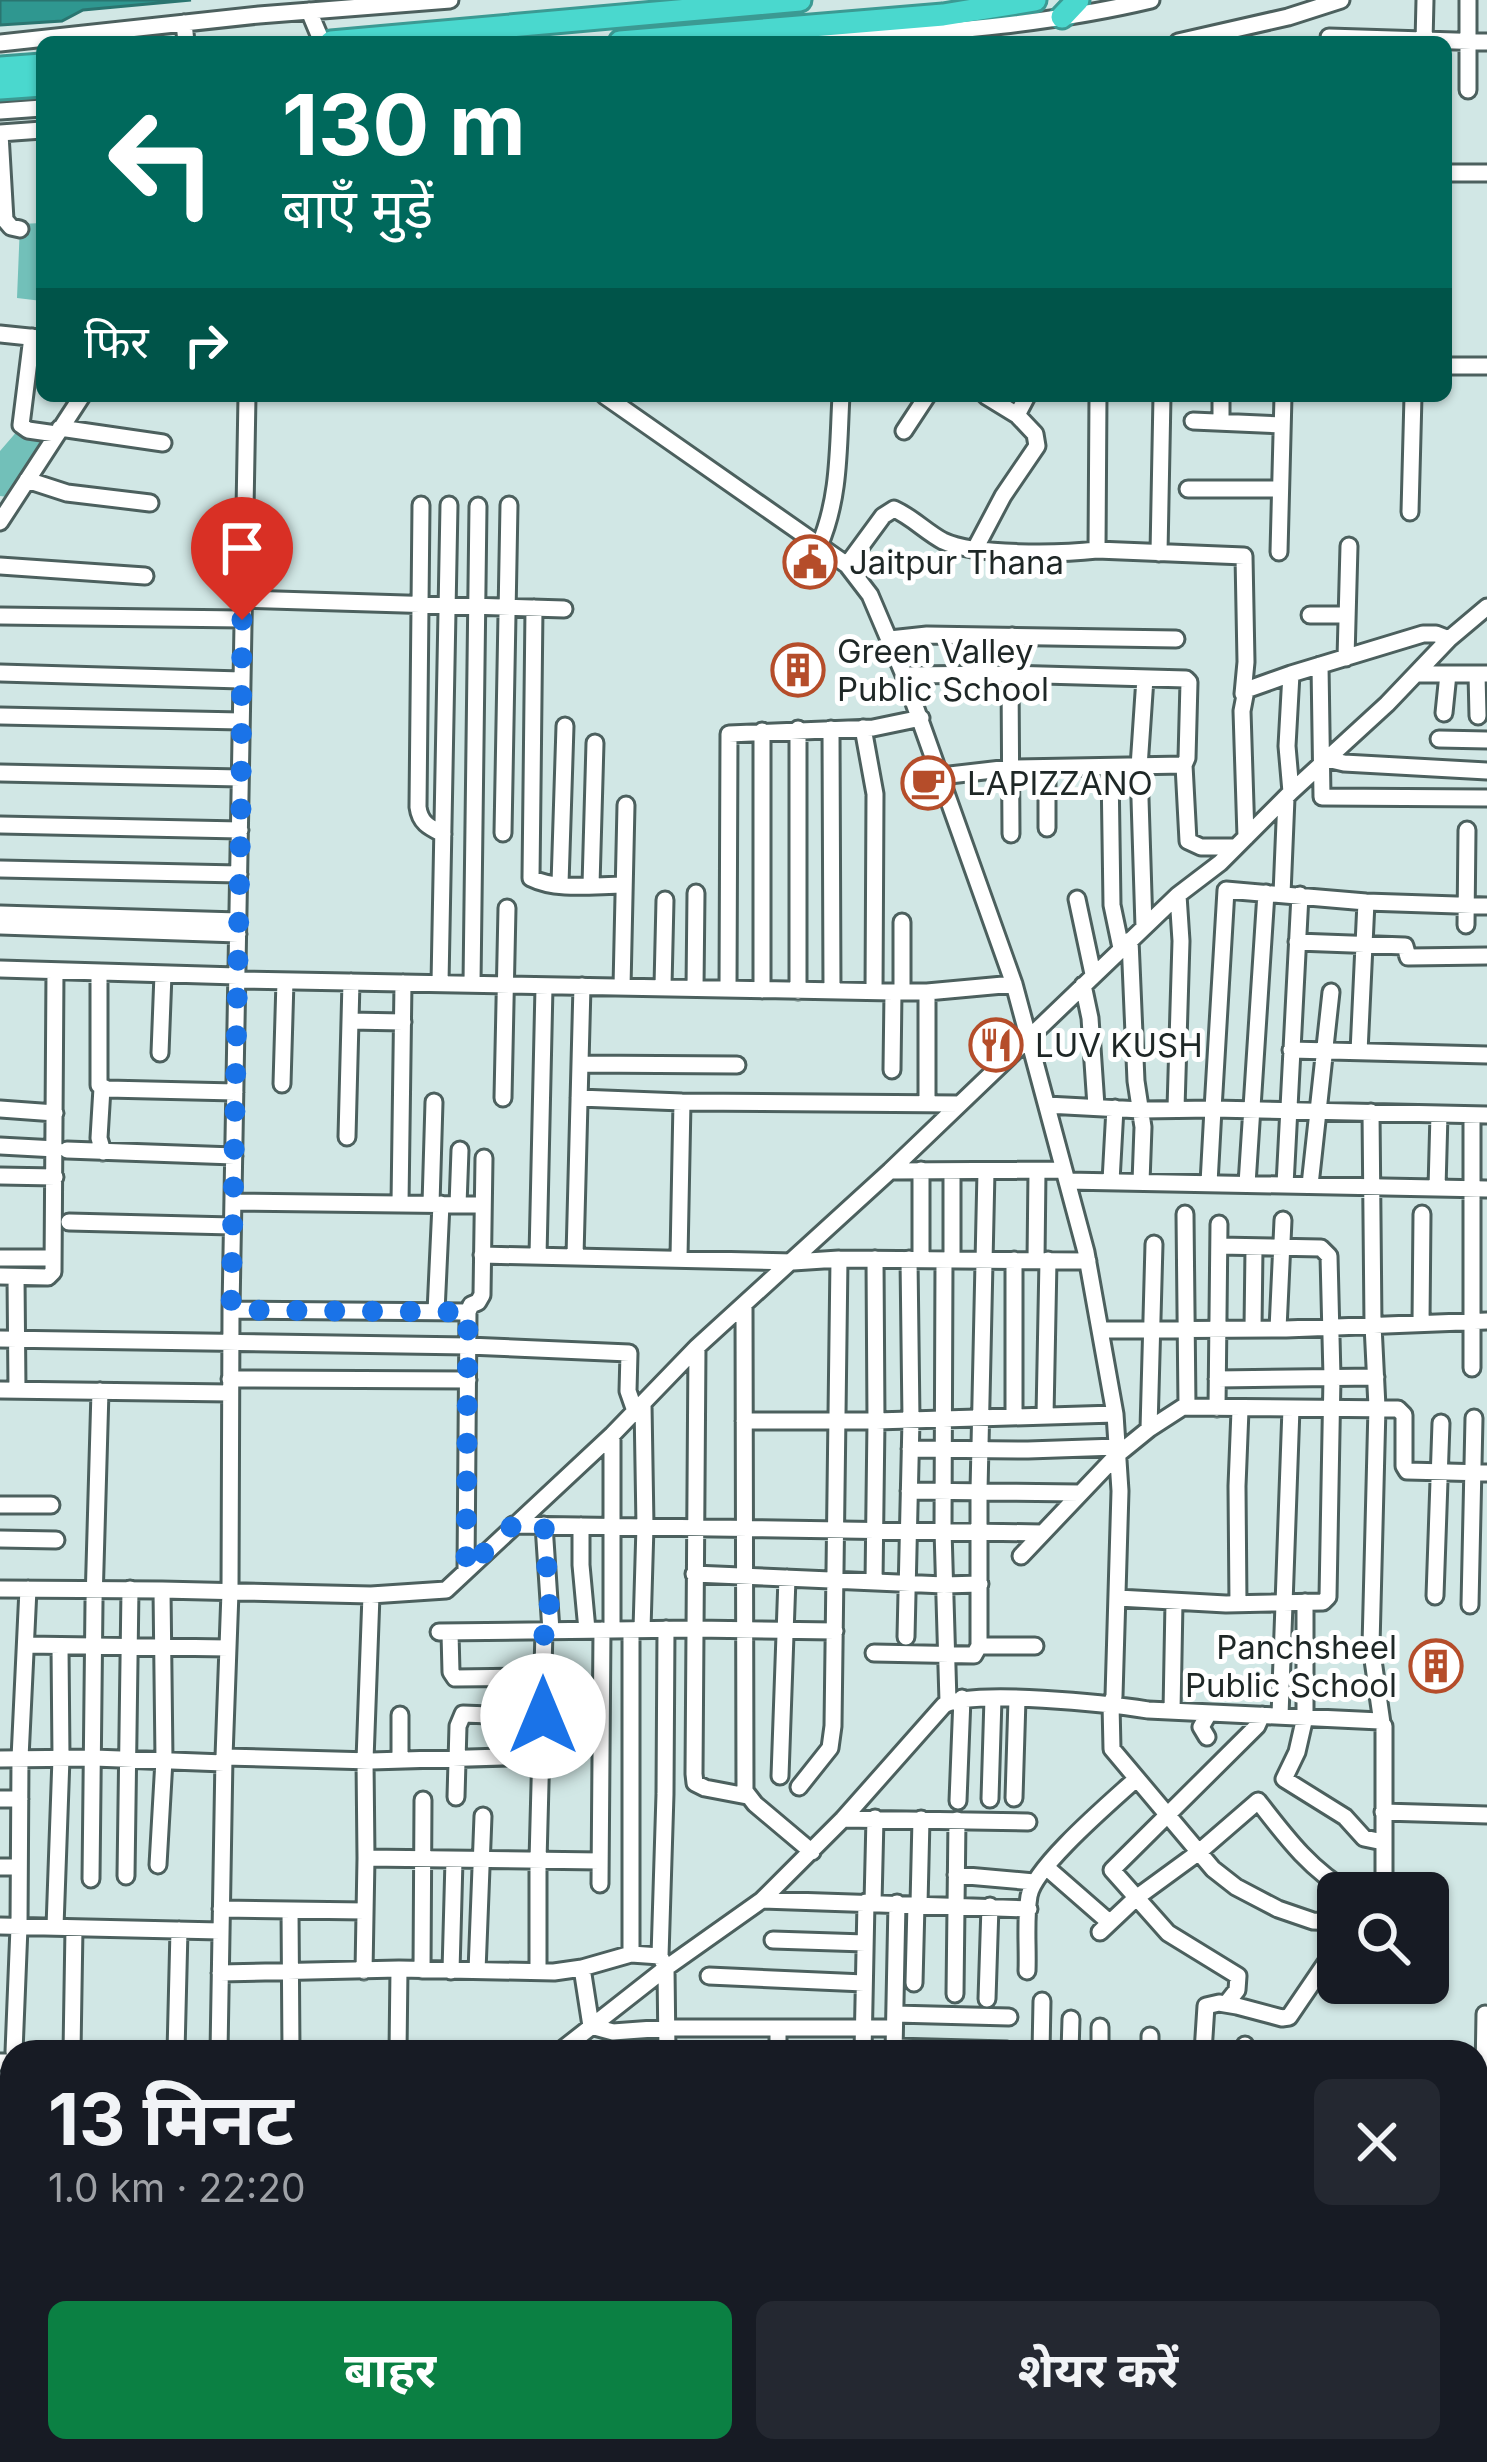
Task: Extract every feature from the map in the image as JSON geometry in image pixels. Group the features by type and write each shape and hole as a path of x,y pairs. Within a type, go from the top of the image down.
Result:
{"highway":[{"path":"406,36 800,0"},
{"path":"692,36 920,17 1035,0"},
{"path":"980,9 1010,23"},
{"path":"0,68 36,65"},
{"path":"0,88 36,85"}],"street":[{"path":"63,36 184,23 235,8 309,11 450,0"},
{"path":"878,36 1010,23 1070,8 1151,0"},
{"path":"1424,36 1425,0"},
{"path":"1468,0 1468,90"},
{"path":"1204,36 1334,2 1329,36"},
{"path":"309,11 319,36"},
{"path":"184,23 185,36"},
{"path":"0,43 36,39"},
{"path":"1452,42 1487,42"},
{"path":"0,111 36,108"},
{"path":"20,229 5,220 0,134 36,131"},
{"path":"1452,172 1487,173"},
{"path":"0,334 36,338"},
{"path":"36,343 21,424 28,430 163,443"},
{"path":"1452,366 1487,365"},
{"path":"2,515 78,402"},
{"path":"219,2040 247,402"},
{"path":"614,402 847,565 870,596 890,639 1014,984 1088,1261 1115,1414 1120,1491 1112,1749 1221,1876 1250,1895 1317,1920"},
{"path":"639,402 639,420"},
{"path":"819,546 836,494 841,402"},
{"path":"904,431 923,402"},
{"path":"975,549 1039,441 1017,416 995,402"},
{"path":"1017,416 1024,402"},
{"path":"1097,550 1098,402"},
{"path":"1159,553 1162,402"},
{"path":"1221,402 1221,422"},
{"path":"1279,552 1282,402"},
{"path":"1410,512 1412,402"},
{"path":"1193,421 1282,425"},
{"path":"27,480 67,493 150,503"},
{"path":"1188,489 1280,489"},
{"path":"421,505 418,807 426,825 443,834"},
{"path":"440,983 449,505"},
{"path":"503,832 509,505"},
{"path":"472,983 478,506"},
{"path":"847,565 883,516 894,509 942,540 975,549 1244,556 1241,842"},
{"path":"1346,658 1349,546"},
{"path":"0,566 145,575"},
{"path":"242,599 565,609"},
{"path":"0,1589 371,1595 439,1593 452,1585 698,1347 794,1262 1178,895 1220,863 1487,607"},
{"path":"533,608 531,878 560,884 624,885"},
{"path":"1310,615 1347,615"},
{"path":"0,616 242,620"},
{"path":"1244,694 1291,674 1429,633 1450,639"},
{"path":"890,639 927,635 1176,639"},
{"path":"1011,834 1012,636"},
{"path":"1320,665 1322,796 1487,798"},
{"path":"0,674 241,680"},
{"path":"1247,1184 1251,1110 1283,894 1291,674"},
{"path":"1418,674 1482,674 1478,716"},
{"path":"1444,713 1448,674"},
{"path":"904,675 1180,678 1190,682 1184,765 1188,841 1201,847 1241,842"},
{"path":"1144,678 1139,767 1144,927"},
{"path":"0,716 241,721"},
{"path":"728,989 728,739 733,732 862,728 921,718"},
{"path":"560,884 565,726"},
{"path":"862,728 875,794 874,992"},
{"path":"798,729 798,991"},
{"path":"831,729 832,992"},
{"path":"762,731 762,990"},
{"path":"1439,739 1487,740"},
{"path":"592,885 595,742"},
{"path":"1323,762 1487,771"},
{"path":"941,776 978,769 1184,765"},
{"path":"1110,768 1111,887 1126,944 1141,1110 1141,1183"},
{"path":"1047,769 1047,828"},
{"path":"0,772 240,778"},
{"path":"622,986 626,805"},
{"path":"0,824 240,830"},
{"path":"1466,925 1467,830"},
{"path":"0,869 239,874"},
{"path":"1209,1183 1226,890 1487,906"},
{"path":"695,988 696,893"},
{"path":"1283,894 1298,942 1285,1185"},
{"path":"1176,1108 1178,895"},
{"path":"663,986 665,899"},
{"path":"1077,899 1096,1106"},
{"path":"1359,1052 1366,902"},
{"path":"503,1098 507,908"},
{"path":"0,914 238,928"},
{"path":"892,1070 902,922"},
{"path":"0,926 238,928"},
{"path":"1298,942 1405,946 1408,957 1487,956"},
{"path":"0,969 285,981 832,992 927,992 1014,984"},
{"path":"55,971 55,1113 62,1149 55,1177 53,1272 50,1276 8,1276 8,1390 468,1380"},
{"path":"99,972 97,1077 102,1088 99,1138 104,1152"},
{"path":"160,1053 163,974"},
{"path":"282,1084 285,981"},
{"path":"346,1137 351,982"},
{"path":"400,1204 404,983"},
{"path":"575,1256 582,986"},
{"path":"538,1256 544,987"},
{"path":"927,992 927,1104"},
{"path":"1310,1185 1331,992"},
{"path":"350,1021 403,1022"},
{"path":"1291,1049 1487,1055"},
{"path":"580,1064 736,1065"},
{"path":"102,1088 235,1092"},
{"path":"579,1098 960,1104"},
{"path":"434,1102 443,1204 436,1312"},
{"path":"680,1257 682,1102"},
{"path":"1047,1105 1480,1115 1479,1321 1472,1368"},
{"path":"1111,1181 1114,1108"},
{"path":"0,1109 55,1113"},
{"path":"1372,1112 1372,1325 1377,1407 1371,1646 1382,1723 1384,1872"},
{"path":"1437,1188 1439,1114"},
{"path":"0,1146 235,1156"},
{"path":"443,1204 460,1150"},
{"path":"466,1570 468,1312 482,1295 484,1158"},
{"path":"906,1637 921,1170"},
{"path":"890,1171 1037,1171 1141,1183 1479,1189"},
{"path":"952,1171 943,1530 958,1801"},
{"path":"874,1653 974,1655 979,1646 986,1171"},
{"path":"1037,1171 1045,1416"},
{"path":"0,1176 55,1177"},
{"path":"233,1202 482,1205"},
{"path":"1186,1214 1186,1406"},
{"path":"1421,1323 1422,1214"},
{"path":"1278,1329 1283,1220"},
{"path":"69,1222 232,1226"},
{"path":"1217,1408 1219,1224"},
{"path":"1149,1429 1154,1244"},
{"path":"1118,1598 1238,1604 1323,1602 1328,1597 1332,1327 1327,1251 1219,1246"},
{"path":"1253,1248 1253,1329"},
{"path":"482,1255 794,1262 1088,1261"},
{"path":"0,1258 52,1258"},
{"path":"799,1787 823,1760 832,1739 839,1259"},
{"path":"874,1582 875,1259"},
{"path":"1014,1260 1014,1417"},
{"path":"744,1305 746,1796"},
{"path":"231,1310 468,1312"},
{"path":"1100,1330 1479,1321"},
{"path":"8,1339 629,1353 628,1391 639,1408 645,1526 637,1629 631,1954"},
{"path":"698,1347 695,1783 746,1796 812,1852"},
{"path":"1217,1379 1376,1377"},
{"path":"91,1880 100,1391"},
{"path":"1022,1556 1117,1451 1186,1406 1240,1410 1377,1407 1403,1412 1404,1469 1481,1473"},
{"path":"1280,1716 1292,1408"},
{"path":"1238,1604 1240,1410"},
{"path":"744,1421 1115,1414"},
{"path":"1470,1605 1481,1473 1474,1418"},
{"path":"1435,1596 1441,1423"},
{"path":"600,1884 600,1630 613,1526 612,1435"},
{"path":"910,1449 1117,1451"},
{"path":"910,1491 1079,1493"},
{"path":"0,1505 51,1505"},
{"path":"513,1525 1042,1533"},
{"path":"538,1972 543,1677 548,1631 544,1525"},
{"path":"581,1526 581,1565 600,1630"},
{"path":"0,1539 56,1540"},
{"path":"694,1574 980,1584"},
{"path":"780,1776 787,1578"},
{"path":"14,2040 28,1589"},
{"path":"126,1876 130,1589"},
{"path":"158,1865 164,1760 162,1590"},
{"path":"364,1971 371,1595"},
{"path":"1172,1711 1174,1602"},
{"path":"1305,1602 1305,1717 1297,1752 1284,1775 1286,1783 1345,1817 1364,1838 1383,1842"},
{"path":"666,1629 663,1962 667,2040"},
{"path":"543,1677 454,1678 445,1633 835,1631"},
{"path":"27,1646 228,1648"},
{"path":"979,1646 1035,1646"},
{"path":"55,1927 60,1647"},
{"path":"990,1799 993,1698"},
{"path":"1014,1798 1017,1699"},
{"path":"574,2040 663,1962 762,1900 955,1700 1111,1704 1382,1723"},
{"path":"1207,1737 1201,1727 1208,1713"},
{"path":"456,1797 458,1726 464,1714 572,1718"},
{"path":"400,1715 400,1760"},
{"path":"1226,2004 1238,1990 1238,1976 1168,1934 1112,1870 1257,1726 1262,1715"},
{"path":"0,1759 400,1760 573,1755"},
{"path":"1027,1971 1029,1892 1034,1882 1136,1779"},
{"path":"0,1799 20,1799"},
{"path":"422,1970 423,1800"},
{"path":"1046,1868 1104,1927 1258,1801 1320,1872"},
{"path":"1383,1812 1487,1815"},
{"path":"477,1971 483,1816"},
{"path":"863,2040 875,1818"},
{"path":"914,1983 921,1819"},
{"path":"843,1820 1028,1822"},
{"path":"955,1994 957,1820"},
{"path":"0,1835 20,1835"},
{"path":"366,1858 600,1861"},
{"path":"452,1971 454,1860"},
{"path":"0,1867 20,1867"},
{"path":"956,1875 1034,1882"},
{"path":"762,1900 1029,1909"},
{"path":"894,2040 897,1903"},
{"path":"987,1999 990,1906"},
{"path":"221,1909 365,1911"},
{"path":"290,1910 291,2040"},
{"path":"0,1926 220,1931"},
{"path":"72,2040 74,1928"},
{"path":"176,2040 179,1930"},
{"path":"773,1940 866,1943"},
{"path":"220,1973 538,1972 582,1968 631,1954 663,1962"},
{"path":"582,1968 591,2026"},
{"path":"398,2040 399,1970"},
{"path":"1204,2040 1206,2006 1226,2004 1288,2017 1317,1975"},
{"path":"709,1976 865,1983"},
{"path":"1041,2040 1042,2001"},
{"path":"591,2026 613,2032 863,2028 894,2021 1009,2018"},
{"path":"1070,2040 1071,2019"},
{"path":"1100,2027 1100,2040"},
{"path":"778,2029 778,2040"}],"shaded area":[{"path":"0,0 191,0 83,10 62,21 0,25"},
{"path":"36,223 36,300 17,298 20,224"},
{"path":"19,429 46,434 8,497 0,496 0,451"}],"place":[{"name":"Jaitpur Thana","path":"810,562"},
{"name":"Green Valley Public School","path":"798,670"},
{"name":"LAPIZZANO","path":"928,783"},
{"name":"LUV KUSH","path":"996,1045"},
{"name":"Panchsheel Public School","path":"1436,1666"}],"route":[{"path":"242,620 231,1310 468,1312 466,1570 513,1525 544,1525 551,1631 544,1631 543,1716"}]}
